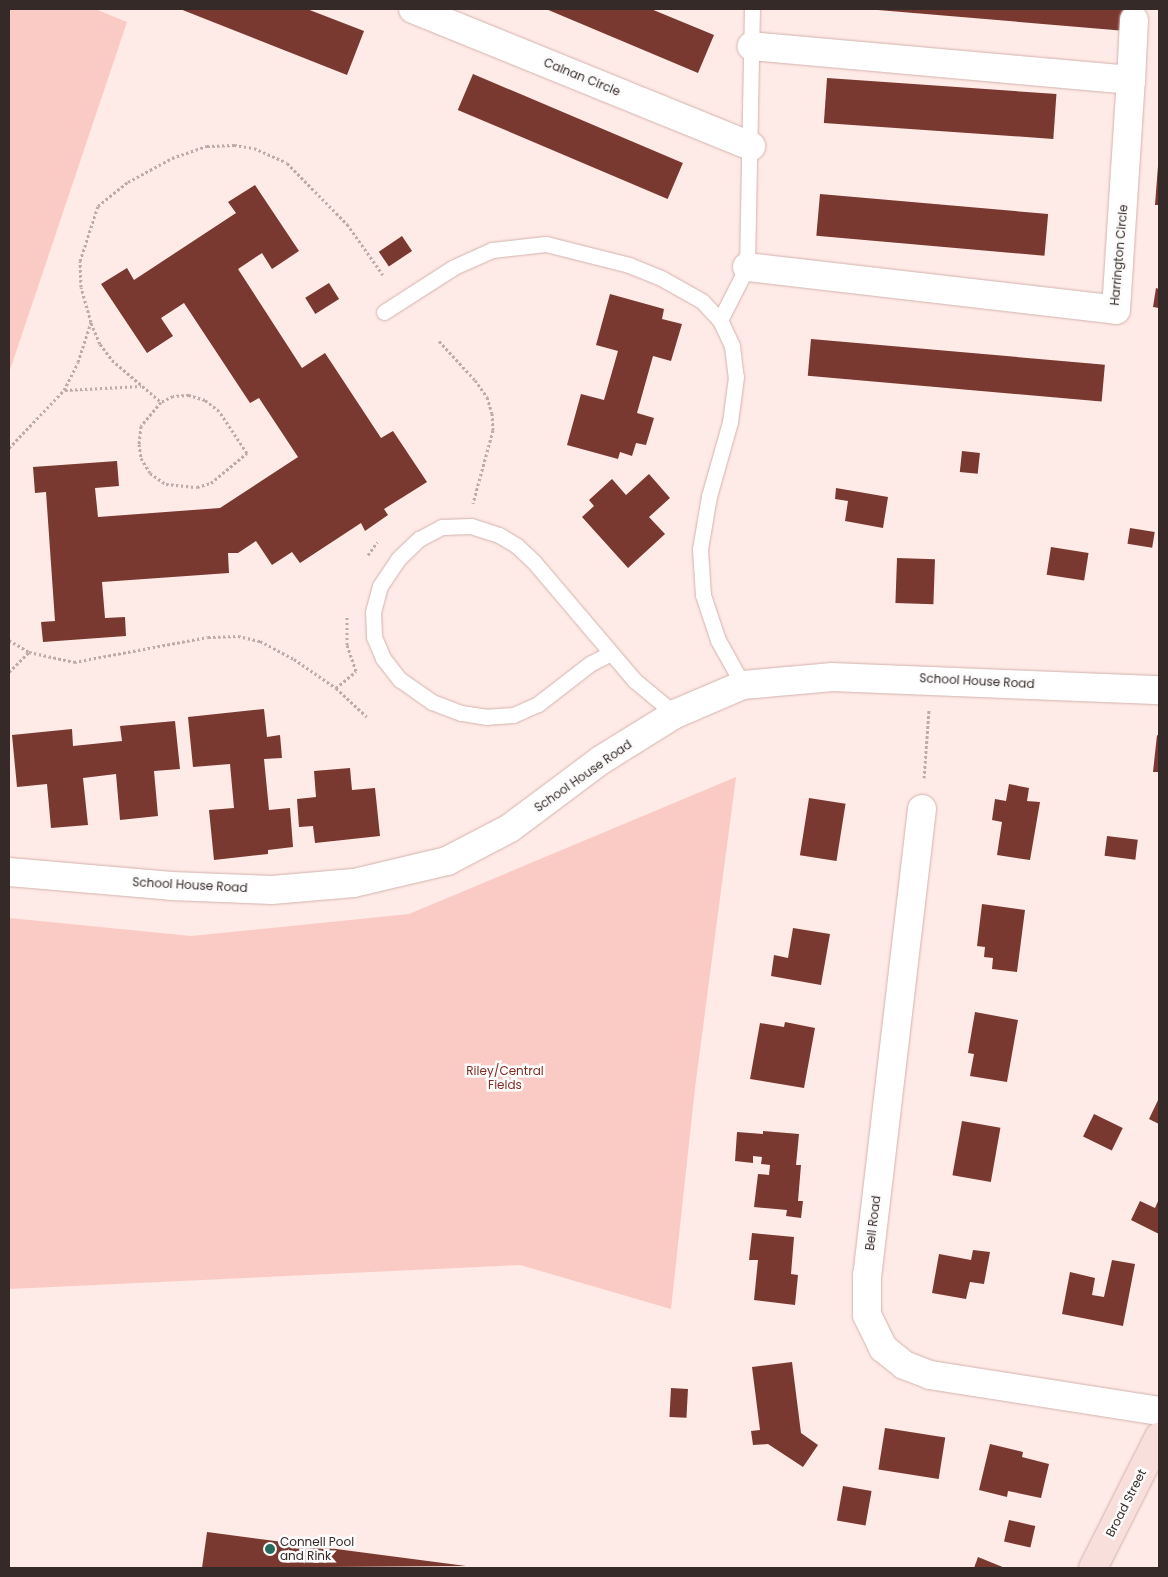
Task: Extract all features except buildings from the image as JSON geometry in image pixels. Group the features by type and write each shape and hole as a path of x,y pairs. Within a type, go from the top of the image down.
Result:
{"main road":[{"name":"Broad Street","path":"1093,1568 1159,1437"}],"street":[{"name":"Calnan Circle","path":"413,9 751,146"},
{"path":"752,46 1131,80 1134,20"},
{"name":"Harrington Circle","path":"747,267 1116,310 1131,80"},
{"name":"School House Road","path":"9,872 171,886 253,889 354,884 447,861 510,828 601,760 675,714 743,685 825,677 931,679 1159,690"},
{"name":"Bell Road","path":"922,809 867,1274 867,1315 883,1348 904,1365 930,1375 1159,1411"}],"lane":[{"path":"720,320 747,267 751,146 752,9"},
{"path":"384,312 454,267 492,250 546,244 576,250 661,278 702,301 720,320 732,346 736,377 730,422 704,522 700,549 702,586 718,640 743,685"},
{"path":"609,654 591,663 538,704 513,715 487,717 461,713 432,702 400,680 383,658 374,637 372,612 380,586 398,558 419,539 442,527 471,526 499,535 517,546 609,654 654,700 675,714"}],"path":[{"path":"161,402 106,352 91,322 81,287 80,261 98,206 128,182 172,158 207,146 254,148 287,162 347,224 383,275"},
{"path":"9,448 64,390 78,362 91,322"},
{"path":"438,341 475,380 487,397 492,413 493,430 472,506"},
{"path":"64,390 142,386"},
{"path":"189,395 205,400 219,411 247,453 211,483 197,487 166,484 150,473 141,458 139,444 141,426 161,402 173,396 189,395"},
{"path":"466,505 480,510"},
{"path":"364,563 380,540"},
{"path":"336,688 356,671 348,645 347,611"},
{"path":"9,640 29,652 74,662 208,637 238,636 268,645 336,688 367,717"},
{"path":"9,672 29,652"},
{"path":"922,809 931,679"}],"green space":[{"path":"9,9 95,9 127,22 9,373"},
{"name":"Riley/Central Fields","path":"736,777 695,1088 671,1309 520,1265 9,1289 9,918 191,936 409,914"}],"place":[{"name":"Connell Pool and Rink","path":"270,1549"}]}
